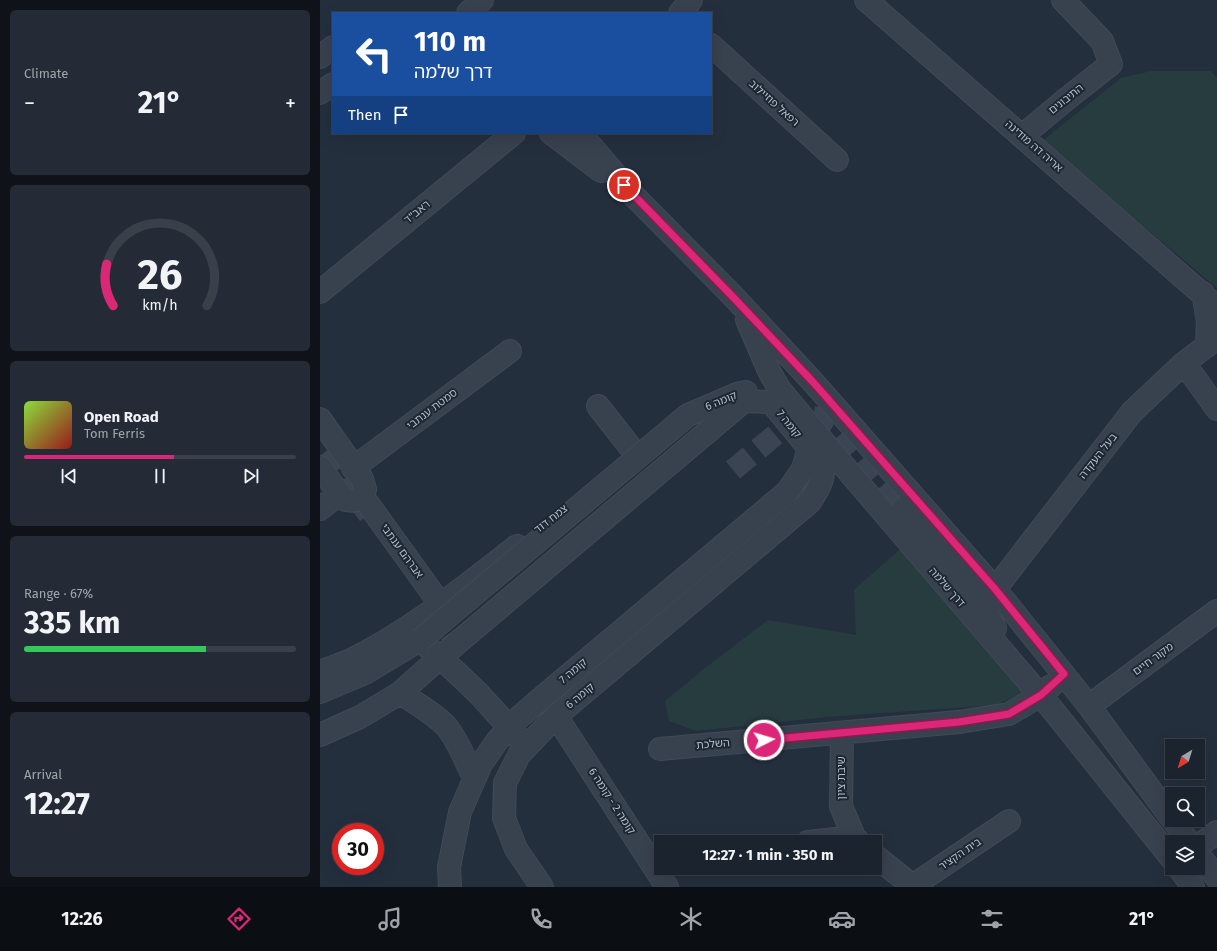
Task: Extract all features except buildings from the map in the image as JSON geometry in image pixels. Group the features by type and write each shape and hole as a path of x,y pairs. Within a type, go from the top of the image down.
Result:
{"street":[{"path":"469,12 482,0"},
{"path":"681,12 691,0"},
{"name":"אריה דה מודינה","path":"866,0 1210,300 1208,321 1212,342"},
{"name":"התיבונים","path":"1022,136 1111,64 1102,41 1063,0"},
{"name":"רפאל פוזיילוב","path":"712,46 837,160"},
{"path":"320,57 332,48"},
{"path":"320,93 332,85"},
{"name":"ראב\"ד","path":"320,292 513,134"},
{"name":"דרך שלמה","path":"552,134 633,195"},
{"name":"דרך שלמה","path":"581,134 633,195 740,304 813,382 987,593 1035,639 1089,706 1165,810"},
{"name":"דרך שלמה","path":"740,304 769,371 780,390 1041,695 1165,850"},
{"name":"בעל העקדה","path":"987,593 1132,412 1184,363 1212,342"},
{"name":"סמטת ענתבי","path":"353,468 510,351"},
{"path":"1184,363 1217,409"},
{"name":"צמח דוד","path":"320,672 348,661 393,636 441,605 608,474 707,393 730,383 746,380 761,381 780,390"},
{"name":"קומה 6","path":"320,692 365,673 420,640 688,415 737,394 750,391 775,399 813,442 821,463 822,479 810,502 556,716 519,755 505,783 504,818 516,849 542,887"},
{"name":"קומה 7","path":"320,735 360,717 400,693 744,401 771,402 809,448 803,469 787,492 515,721 497,741 481,764 460,812 449,867 450,887"},
{"path":"598,406 634,452"},
{"name":"אברהם ענתבי","path":"320,419 362,480 365,489 363,496 441,605"},
{"path":"322,454 339,494 343,499 355,501 363,496"},
{"path":"320,509 339,494"},
{"path":"904,508 987,593 1015,665"},
{"name":"מקור חיים","path":"1089,706 1217,611"},
{"path":"420,640 478,693 527,747"},
{"name":"השלכת","path":"660,749 959,722 1009,714 1041,695 1064,674"},
{"path":"400,693 418,704 446,727 461,750 474,778"},
{"name":"קומה 2 - קומה 6","path":"556,716 667,887"},
{"name":"שיבת ציון","path":"842,733 841,806 854,835"},
{"name":"בית הקציר","path":"913,887 1009,820"},
{"name":"דרך שלמה","path":"1177,827 1184,835"},
{"path":"1205,841 1217,832"},
{"path":"882,862 913,887"},
{"path":"1205,863 1217,878"},
{"path":"1184,875 1193,887"}],"green space":[{"path":"1151,71 1211,71 1217,78 1217,288 1042,141 1121,78"},
{"path":"907,543 1025,692 996,705 827,717 696,731 669,721 665,701 705,668 768,620 856,635 854,590"}],"tunnel":[{"path":"733,470 786,426 804,416 820,418 834,427 904,508"},
{"path":"325,452 369,515"},
{"path":"431,606 463,652"}],"route":[{"path":"624,185 813,382 995,589 1064,674 1041,695 1009,714 959,722 764,740"}]}
